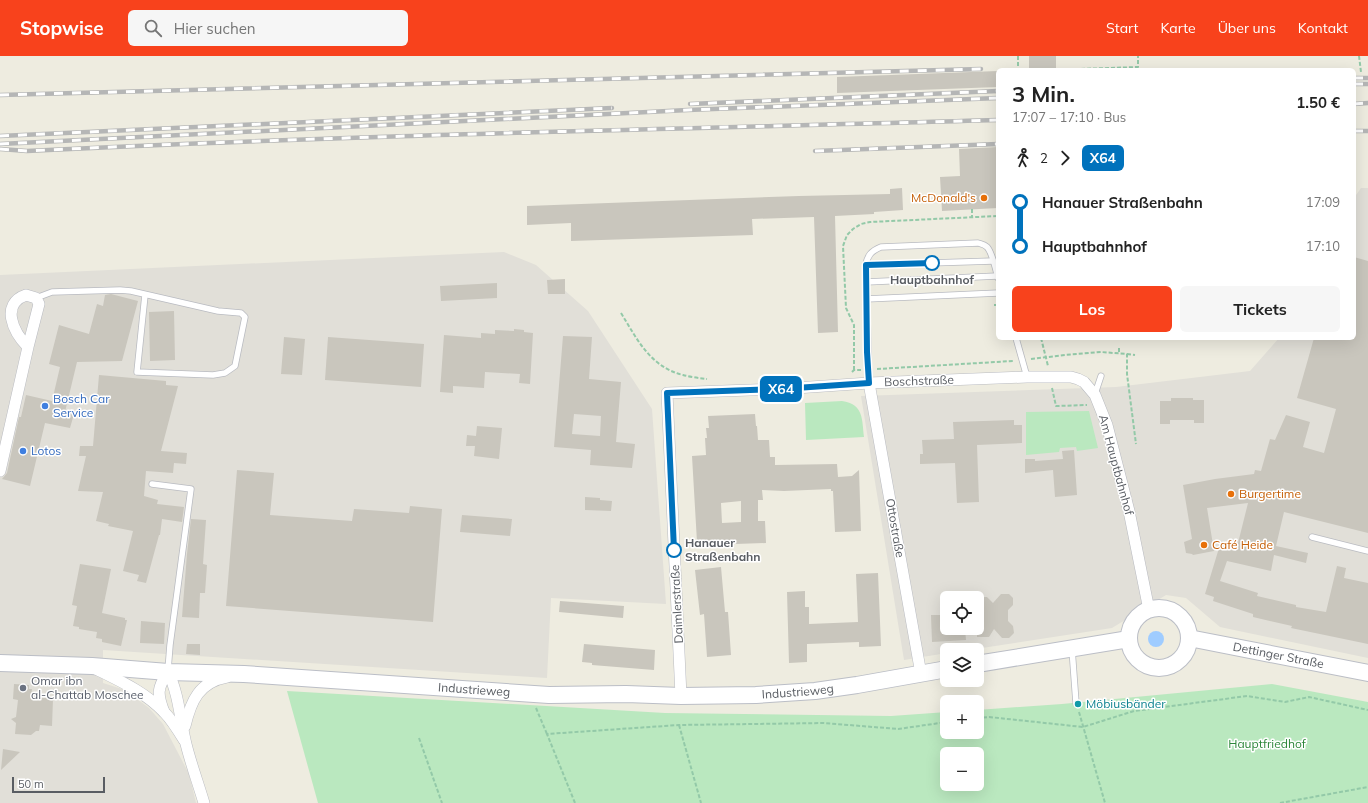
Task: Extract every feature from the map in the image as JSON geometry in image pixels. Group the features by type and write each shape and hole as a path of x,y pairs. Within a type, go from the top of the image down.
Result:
{"street":[{"path":"0,471 28,347 40,304 36,298 26,295 16,300 10,306 8,313 9,320 16,334 28,347"},
{"name":"Am Hauptbahnhof","path":"1027,378 1071,377 1084,382 1095,395 1107,425 1128,503 1150,610"},
{"name":"Boschstraße","path":"667,393 781,389 869,383 1027,378"},
{"name":"Ottostraße","path":"869,383 921,674"},
{"name":"Daimlerstraße","path":"667,393 681,696"},
{"path":"1158,608 1167,609 1177,614 1184,622 1189,638 1185,653 1176,662 1167,667 1156,668 1145,665 1136,658 1131,651 1129,639 1131,626 1138,616 1158,608"},
{"name":"Dettinger Straße","path":"1189,638 1368,673"},
{"path":"984,663 1129,639"},
{"name":"Industrieweg","path":"0,663 92,666 168,672 244,674 530,693 681,696 756,695 814,690 857,685 940,670"},
{"path":"92,666 138,691 153,702 164,712 186,743"},
{"path":"164,712 158,691 161,682 168,672 173,682 186,743 204,803"},
{"path":"184,729 192,702 203,687 223,678 244,674"}],"lane":[{"path":"869,383 866,265 870,254 880,248 978,243 988,247 996,271"},
{"path":"866,265 993,261"},
{"path":"866,282 996,277"},
{"path":"36,298 52,292 120,290 131,291 218,311 242,313 245,317 235,366 225,373 213,375 137,372 145,295"},
{"path":"866,299 996,293"},
{"path":"1017,340 1027,378"},
{"path":"1095,395 1101,376"},
{"path":"152,484 191,489 170,645 168,672"},
{"path":"1312,536 1368,551"},
{"path":"1072,649 1076,703"}],"path":[{"path":"1018,56 1018,68"},
{"path":"1138,56 1138,68"},
{"path":"1359,56 1361,72"},
{"path":"972,209 972,217"},
{"path":"621,313 652,359 663,367 682,374 711,380"},
{"path":"854,325 854,370"},
{"path":"1042,340 1056,406 1090,405"},
{"path":"1119,348 1119,353"},
{"path":"851,373 854,370 1022,360 1101,352 1135,355"},
{"path":"1127,354 1127,374 1136,444"},
{"path":"530,693 575,803"},
{"path":"984,717 1083,727 1134,711 1247,696 1285,702 1309,697 1368,710"},
{"path":"1076,703 1105,803"},
{"path":"547,734 679,725 824,723 898,729 940,723"},
{"path":"679,725 701,803"},
{"path":"419,738 442,803"},
{"path":"1280,803 1368,787"}],"shaded area":[{"path":"1361,188 1368,188 1368,658 1220,627 1186,598 1166,595 1112,628 984,648 984,643 940,643 940,654 904,660 861,396 1116,387 1250,371 1277,340 1356,340 1356,195"},
{"path":"504,252 536,265 588,311 652,409 666,604 551,598 547,678 103,650 103,683 125,690 149,708 163,724 189,774 196,803 0,803 0,275"}],"green space":[{"path":"842,401 849,403 858,409 862,419 864,437 806,440 805,403"},
{"path":"1089,411 1098,448 1077,451 1076,447 1060,448 1059,452 1026,455 1026,412"},
{"name":"Hauptfriedhof","path":"1272,684 1368,702 1368,803 318,803 287,691 665,713 891,716 940,712 940,739 984,739 984,710 1062,704"}],"water":[{"path":"1153,631 1159,631 1164,636 1162,645 1159,647 1153,647 1148,642 1148,636"}],"building":[{"path":"1029,56 1056,56 1056,68 1029,68"},
{"path":"996,71 996,87 837,93 837,77"},
{"path":"996,147 996,208 942,211 940,177 960,176 959,149"},
{"path":"902,188 903,210 874,212 874,214 835,216 838,332 818,333 814,217 752,219 753,235 571,241 571,223 527,225 527,206 890,194 890,189"},
{"path":"1356,258 1368,261 1368,533 1284,512 1276,546 1308,553 1306,563 1274,555 1271,571 1227,561 1220,581 1258,593 1257,596 1296,605 1296,607 1326,612 1337,566 1346,568 1344,578 1368,583 1368,644 1291,628 1292,626 1253,617 1253,614 1213,601 1214,597 1205,594 1219,548 1236,551 1248,503 1207,508 1214,551 1193,555 1186,553 1184,542 1192,539 1183,485 1254,474 1255,470 1261,471 1270,439 1275,440 1286,415 1310,422 1303,447 1324,453 1336,409 1297,398 1313,340 1356,340"},
{"path":"565,279 565,294 548,294 547,280"},
{"path":"497,283 497,298 441,301 440,286"},
{"path":"111,294 138,301 122,361 77,362 65,412 74,414 70,428 45,423 30,486 2,479 7,473 19,417 21,417 26,395 52,401 60,367 49,364 59,325 89,334 97,304 103,306 105,295"},
{"path":"174,311 175,360 150,361 149,312"},
{"path":"514,329 533,333 530,384 519,383 520,374 485,372 484,388 453,386 453,393 440,392 444,335 481,338 481,333 495,334 495,330 514,331"},
{"path":"563,336 592,337 589,379 621,382 616,442 635,444 632,468 590,465 591,450 554,447","holes":["574,414 601,416 600,436 572,434"]},
{"path":"284,337 305,339 302,375 281,374"},
{"path":"328,337 424,344 421,387 325,380"},
{"path":"99,375 166,381 166,385 178,386 161,451 187,453 186,464 174,463 173,473 146,471 144,496 158,500 157,504 184,507 182,522 162,519 160,535 146,583 137,581 139,575 123,571 133,531 108,526 109,524 96,521 103,492 78,491 86,456 79,456 80,446 93,446"},
{"path":"1171,398 1193,398 1193,400 1204,400 1204,423 1194,423 1194,420 1170,420 1170,424 1160,424 1160,401 1171,401"},
{"path":"755,414 758,440 769,440 770,457 775,457 775,465 837,464 838,477 852,476 859,470 861,531 835,532 833,491 831,491 831,489 784,491 762,490 763,500 758,500 758,521 765,521 766,543 735,544 735,540 697,542 692,456 706,455 705,438 707,438 706,428 709,428 708,416","holes":["741,501 741,522 722,523 721,503"]},
{"path":"1014,420 1014,425 1022,425 1022,443 977,445 979,502 957,503 955,463 920,464 920,454 923,454 922,440 954,439 953,422"},
{"path":"477,426 502,428 499,459 474,456 475,446 466,446 467,435 476,436"},
{"path":"1074,450 1077,495 1055,497 1053,470 1025,473 1025,459 1035,459 1035,461 1063,459 1062,451"},
{"path":"237,470 274,473 270,515 352,521 354,509 409,513 410,506 442,509 433,622 226,606"},
{"path":"585,497 600,498 600,500 612,501 611,511 585,510"},
{"path":"462,515 512,519 510,536 460,532"},
{"path":"191,519 206,520 203,564 207,565 205,593 200,593 199,618 182,617"},
{"path":"80,564 111,569 102,613 125,618 125,620 127,620 121,646 102,642 102,639 96,638 97,632 79,629 79,627 73,626 77,606 72,605"},
{"path":"721,567 725,612 728,612 731,655 707,657 704,614 700,615 695,570"},
{"path":"878,573 881,646 859,647 859,642 807,644 807,662 789,663 787,592 805,591 805,607 809,607 809,624 858,622 856,574"},
{"path":"1001,594 1009,594 1013,598 1013,605 1008,610 1008,621 1013,626 1014,633 1009,638 1002,638 994,629 989,637 977,637 977,635 984,635 984,597 987,597 993,603"},
{"path":"560,601 624,606 623,618 559,612"},
{"path":"931,615 940,615 940,635 966,635 966,640 932,642"},
{"path":"141,621 165,623 164,644 140,643"},
{"path":"187,644 200,644 200,655 186,654"},
{"path":"584,644 655,650 654,670 592,665 592,663 582,662"},
{"path":"14,684 29,685 29,689 32,689 31,696 53,699 52,726 40,725 39,731 36,731 31,735 15,734 16,723 11,719 16,717 18,700 13,699"},
{"path":"3,749 20,752 1,770"}],"railway":[{"path":"0,95 981,69"},
{"path":"1356,78 1368,78"},
{"path":"1356,84 1368,84"},
{"path":"690,104 996,91"},
{"path":"0,144 688,110 996,98"},
{"path":"1356,104 1368,103"},
{"path":"0,136 612,108"},
{"path":"0,149 27,151 148,145 391,137 996,120"},
{"path":"1356,131 1368,131"},
{"path":"815,151 996,144"}],"bus line":[{"name":"X64","path":"674,550 667,393 781,389 869,383 867,352 866,265 932,263"}],"place":[{"name":"McDonald's","path":"984,198"},
{"name":"Hauptbahnhof","path":"932,263"},
{"name":"Bosch Car Service","path":"45,406"},
{"name":"Lotos","path":"23,451"},
{"name":"Burgertime","path":"1231,494"},
{"name":"Café Heide","path":"1204,545"},
{"name":"Hanauer Straßenbahn","path":"674,550"},
{"name":"Omar ibn al-Chattab Moschee","path":"23,688"},
{"name":"Möbiusbänder","path":"1078,704"}]}
